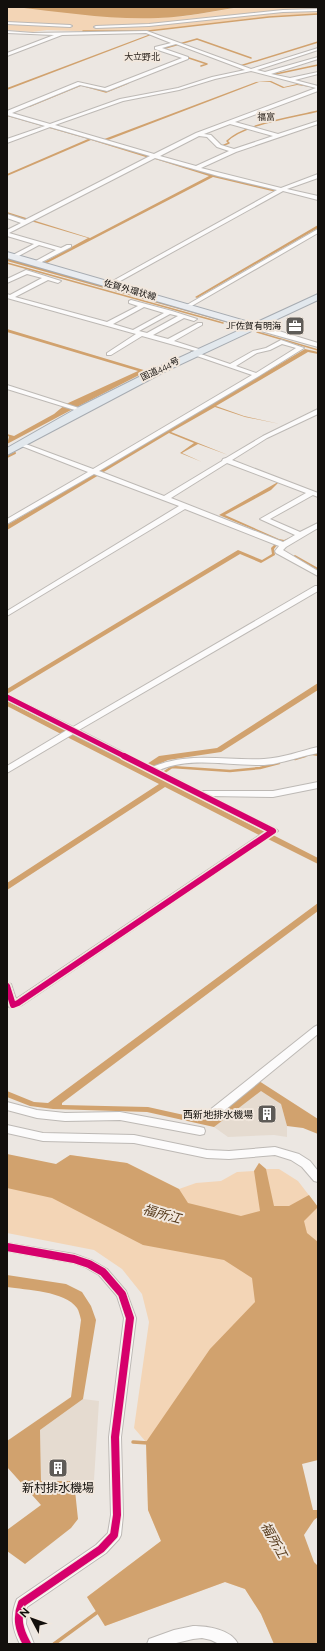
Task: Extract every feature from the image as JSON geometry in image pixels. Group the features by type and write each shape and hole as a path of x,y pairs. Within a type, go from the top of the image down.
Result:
{"highway":[{"name":"国道444号","path":"7,452 73,408 318,297"}],"main road":[{"name":"佐賀外環状線","path":"10,256 188,306 253,326"}],"street":[{"path":"90,27 149,25 282,11 318,10"},
{"path":"7,23 77,26"},
{"path":"7,32 33,34 65,32 148,32 177,44 253,70 318,89"},
{"path":"7,55 65,32"},
{"path":"7,113 80,83 105,90 186,58 157,48 177,44"},
{"path":"7,141 122,100 180,89 214,78 253,70 318,48"},
{"path":"265,73 318,58"},
{"path":"288,81 318,73"},
{"path":"7,233 27,221 198,134 318,89"},
{"path":"7,113 103,140 153,157 281,191 318,198"},
{"path":"230,122 279,136"},
{"path":"197,168 318,122"},
{"path":"198,134 209,136 219,146 239,151"},
{"path":"203,170 241,155 239,151"},
{"path":"111,284 281,191 318,176"},
{"path":"7,216 27,221"},
{"path":"188,306 318,231"},
{"path":"7,233 62,250"},
{"path":"7,242 17,237"},
{"path":"10,256 40,243"},
{"path":"36,263 69,246"},
{"path":"7,281 26,272 58,281"},
{"path":"7,275 15,278"},
{"path":"8,296 47,278"},
{"path":"8,296 168,342 231,366 257,374"},
{"path":"131,302 194,319"},
{"path":"108,324 144,305"},
{"path":"133,332 170,312"},
{"path":"109,354 183,316"},
{"path":"168,342 200,324"},
{"path":"253,326 318,345"},
{"path":"7,522 301,348 281,342 268,349 255,352 231,366"},
{"path":"7,387 73,408"},
{"path":"166,498 225,460 283,428 318,411"},
{"path":"21,444 166,498 282,545"},
{"path":"225,460 315,494"},
{"path":"300,535 264,519 315,494"},
{"path":"7,614 186,506"},
{"path":"318,525 282,545 279,551 318,574"},
{"path":"7,770 318,588"},
{"path":"7,696 273,831 18,1003 13,1005 7,986"},
{"path":"152,770 165,764 187,760 209,759 266,762 318,750"},
{"path":"198,794 273,794 318,786"},
{"path":"210,1116 318,1030"},
{"path":"7,1106 37,1114 65,1117 120,1116 200,1131"},
{"path":"7,1129 43,1137 134,1139 207,1154 229,1155 275,1151 295,1157 306,1164 318,1178"},
{"path":"7,1247 74,1259 89,1264 103,1272 122,1294 130,1318 114,1437 117,1515 114,1535 101,1549 22,1603 19,1611 18,1624 21,1635 27,1644"},
{"path":"154,1644 181,1634 203,1632 224,1639 231,1644"}],"shaded area":[{"path":"7,7 48,7 114,17 158,18 186,16 241,7 318,7 318,14 269,17 148,31 105,32 47,30 32,32 7,30"},
{"path":"261,1090 281,1104 287,1126 287,1137 274,1135 228,1137 214,1127"},
{"path":"70,1155 127,1163 179,1189 196,1183 221,1181 237,1172 254,1171 259,1163 266,1169 279,1169 298,1181 318,1207 318,1251 166,1206"},
{"path":"7,1175 294,1277 232,1555 316,1644 274,1644 261,1614 245,1589 225,1582 105,1626 87,1597 161,1541 148,1510 146,1442 134,1428 149,1322 142,1294 122,1269 94,1250 7,1233"},
{"path":"83,1399 99,1401 94,1480 41,1482 40,1430"}],"water":[{"path":"15,7 241,7 200,14 158,18 122,18"},
{"path":"151,35 7,90 7,88"},
{"path":"271,81 284,87 297,84 317,88 297,85 283,88 270,82 259,82 103,142 151,156 149,158 91,140 7,176 7,174 88,139 7,116 7,114 99,141 256,82"},
{"path":"154,157 279,190 276,192 213,177 47,263 44,262 88,238 7,214 7,212 90,238 209,176 152,158"},
{"path":"318,225 318,228 197,298 195,297"},
{"path":"7,258 238,324 236,325 7,261"},
{"path":"7,329 147,371 77,407 73,406 73,409 7,444 9,437 7,434 14,436 54,414 66,404 138,371 7,332"},
{"path":"305,349 318,352 318,354 308,352 216,406 244,416 280,424 245,417 215,407 171,432 228,455 198,444 182,453 202,462 180,453 194,443 169,433 102,473 99,471"},
{"path":"94,474 99,475 7,530 7,525"},
{"path":"278,482 271,490 225,515 279,539 284,540 296,535 283,542 219,515"},
{"path":"275,544 277,545 274,549 275,555 261,563 240,554 7,694 7,689 238,550 262,560 272,554 271,548"},
{"path":"318,683 318,690 221,752 168,760 152,767 147,764 159,756 217,748"},
{"path":"7,701 66,731 61,734 7,706"},
{"path":"72,734 266,832 261,836 165,787 7,890 7,883 159,784 67,737"},
{"path":"273,835 318,858 318,864 268,839"},
{"path":"318,903 318,911 62,1103 62,1105 148,1107 211,1121 259,1081 318,1119 318,1134 303,1128 287,1126 281,1104 261,1091 214,1127 147,1112 53,1109 30,1106 7,1097 7,1091 34,1102 48,1103"},
{"name":"福所江","path":"7,1154 56,1164 70,1155 127,1163 179,1189 188,1203 241,1216 260,1211 254,1171 259,1163 266,1169 274,1206 289,1206 309,1195 318,1207 304,1221 307,1233 318,1242 318,1460 302,1464 313,1510 318,1510 318,1517 314,1520 304,1535 314,1562 318,1566 318,1644 274,1644 261,1614 245,1589 225,1582 105,1626 87,1597 161,1541 148,1510 146,1442 210,1349 255,1302 252,1278 224,1260 143,1245 52,1198 7,1188"},
{"path":"7,1275 66,1284 82,1292 91,1306 96,1320 83,1399 40,1430 41,1481 74,1481 78,1519 71,1528 25,1564 7,1551 7,1530 41,1505 7,1467 7,1441 71,1397 81,1320 77,1308 64,1298 45,1292 7,1287"}],"waterway":[{"path":"83,31 148,31 269,17 318,14"},
{"path":"162,49 197,39 251,58"},
{"path":"242,66 240,66 318,42"},
{"path":"186,57 207,64 201,66"},
{"path":"271,75 318,65"},
{"path":"30,106 81,85 106,92 128,83"},
{"path":"222,146 229,143 227,141 235,135 245,130 318,111"},
{"path":"7,263 223,323"},
{"path":"257,332 318,350"},
{"path":"7,457 15,453"},
{"path":"295,556 318,569"},
{"path":"301,757 311,754 318,755"},
{"path":"295,759 305,756"},
{"path":"163,773 172,767 230,771 260,768 279,763"},
{"path":"133,1442 148,1443"},
{"path":"54,1644 99,1611"}],"cycle path":[{"path":"7,697 273,831 18,1003 13,1005 7,986"},
{"path":"7,1247 74,1259 89,1264 103,1272 122,1294 130,1318 115,1437 117,1515 114,1535 101,1549 22,1603 18,1619 20,1629 27,1644"}],"place":[{"name":"JF佐賀有明海","path":"295,326"},
{"name":"西新地排水機場","path":"267,1114"},
{"name":"新村排水機場","path":"58,1468"}],"district":[{"name":"大立野北","path":"142,57"},
{"name":"福富","path":"266,117"}]}
